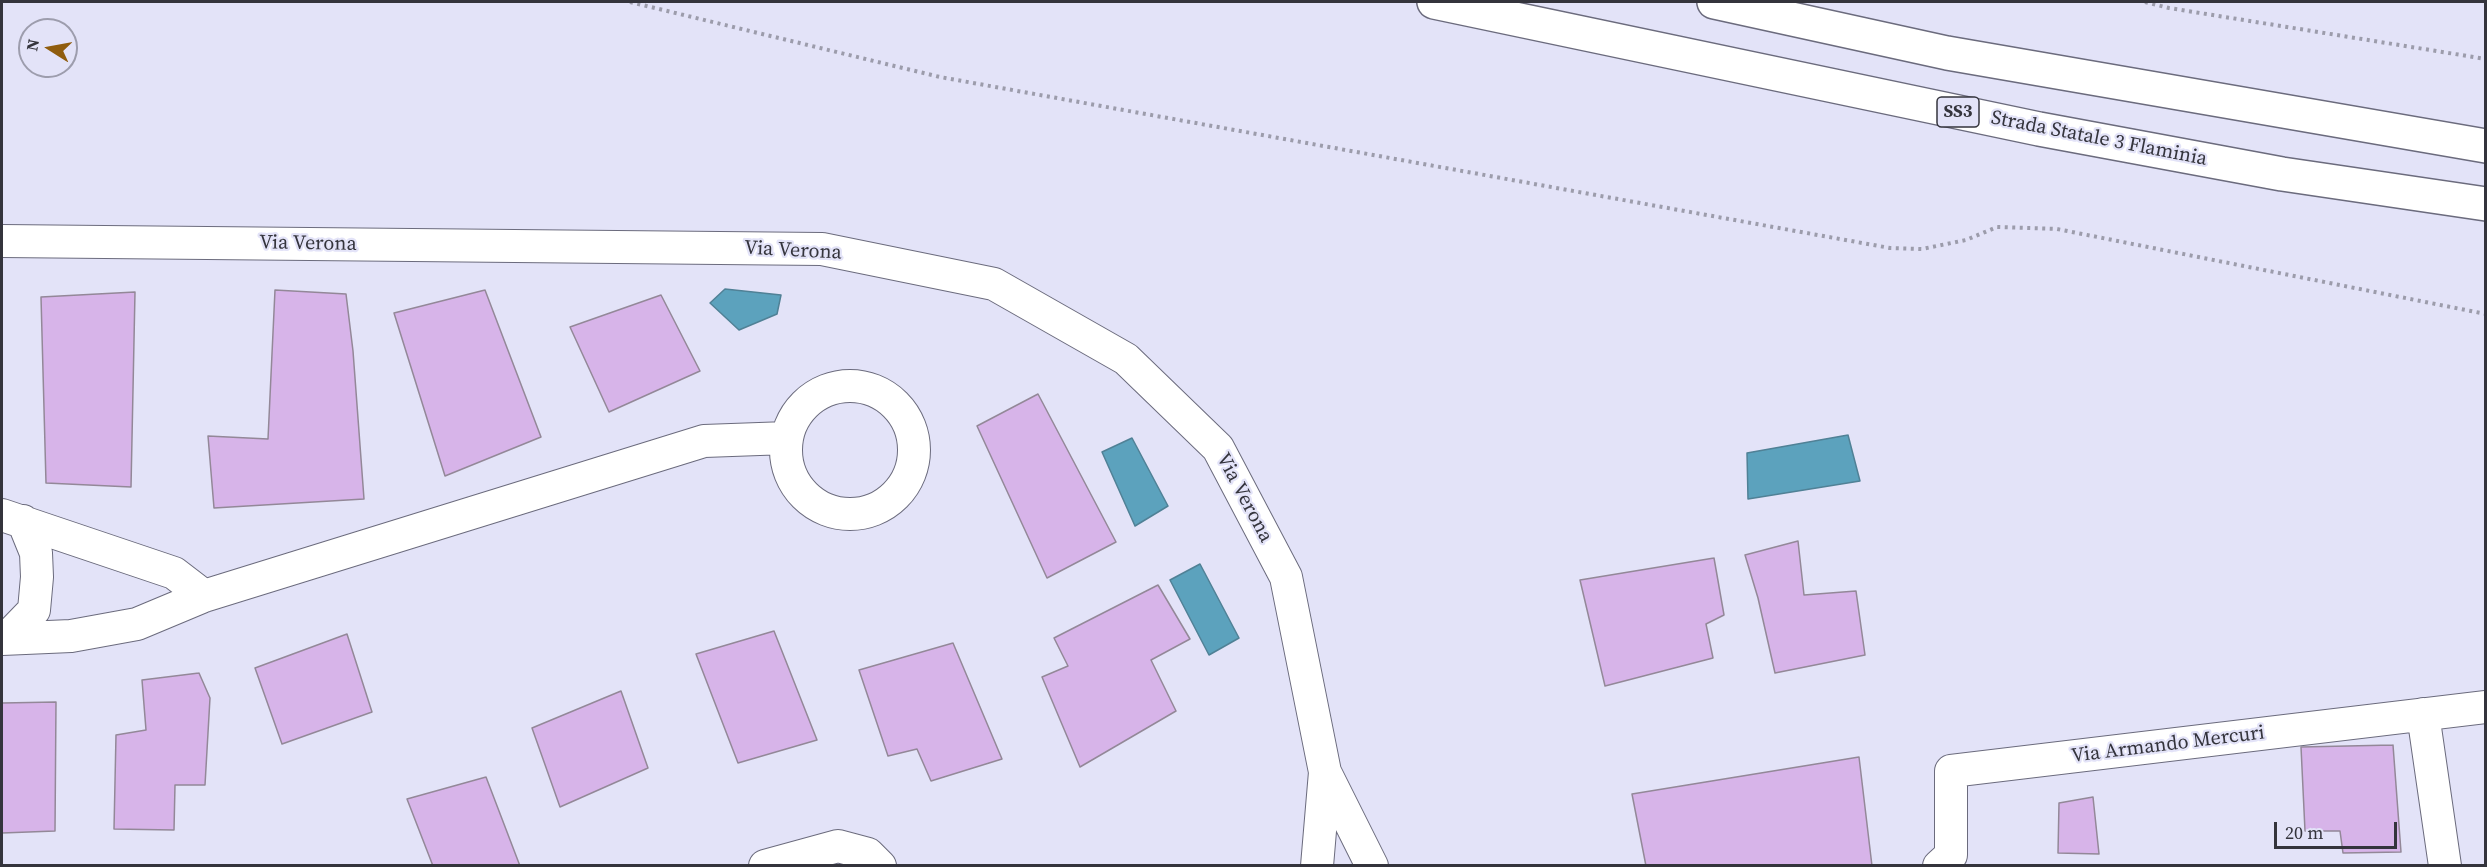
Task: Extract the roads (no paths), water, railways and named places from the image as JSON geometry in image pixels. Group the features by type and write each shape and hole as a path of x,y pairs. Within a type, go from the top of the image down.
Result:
{"highway":[{"name":"Strada Statale 3 Flaminia","path":"1434,2 2051,131 2282,174 2486,204"},
{"path":"1714,2 1947,53 2486,146"}],"street":[{"name":"Via Verona","path":"2,241 822,249 994,284 1126,359 1218,448 1286,577 1325,772 1373,863"},
{"path":"844,386 865,387 885,396 900,409 910,427 914,448 912,469 902,488 886,503 867,512 846,514 825,509 807,497 793,480 787,460 787,438 794,419 807,403 825,391 844,386"},
{"path":"4,639 70,636 137,624 204,596 704,441 787,438"},
{"path":"13,518 174,573 204,596"},
{"path":"4,639 34,610 37,577 36,553 13,518"},
{"name":"Via Armando Mercuri","path":"1939,866 1951,855 1951,771 2486,706"},
{"path":"2422,714 2445,866"},
{"name":"Via Verona","path":"1313,860 1325,772"},
{"path":"765,866 838,846 868,854 880,866"}],"water":[{"path":"725,289 781,295 777,314 739,330 710,303"},
{"path":"1848,435 1860,481 1748,499 1747,453"},
{"path":"1132,438 1168,506 1135,526 1102,452"},
{"path":"1200,564 1239,638 1209,655 1170,580"}]}
